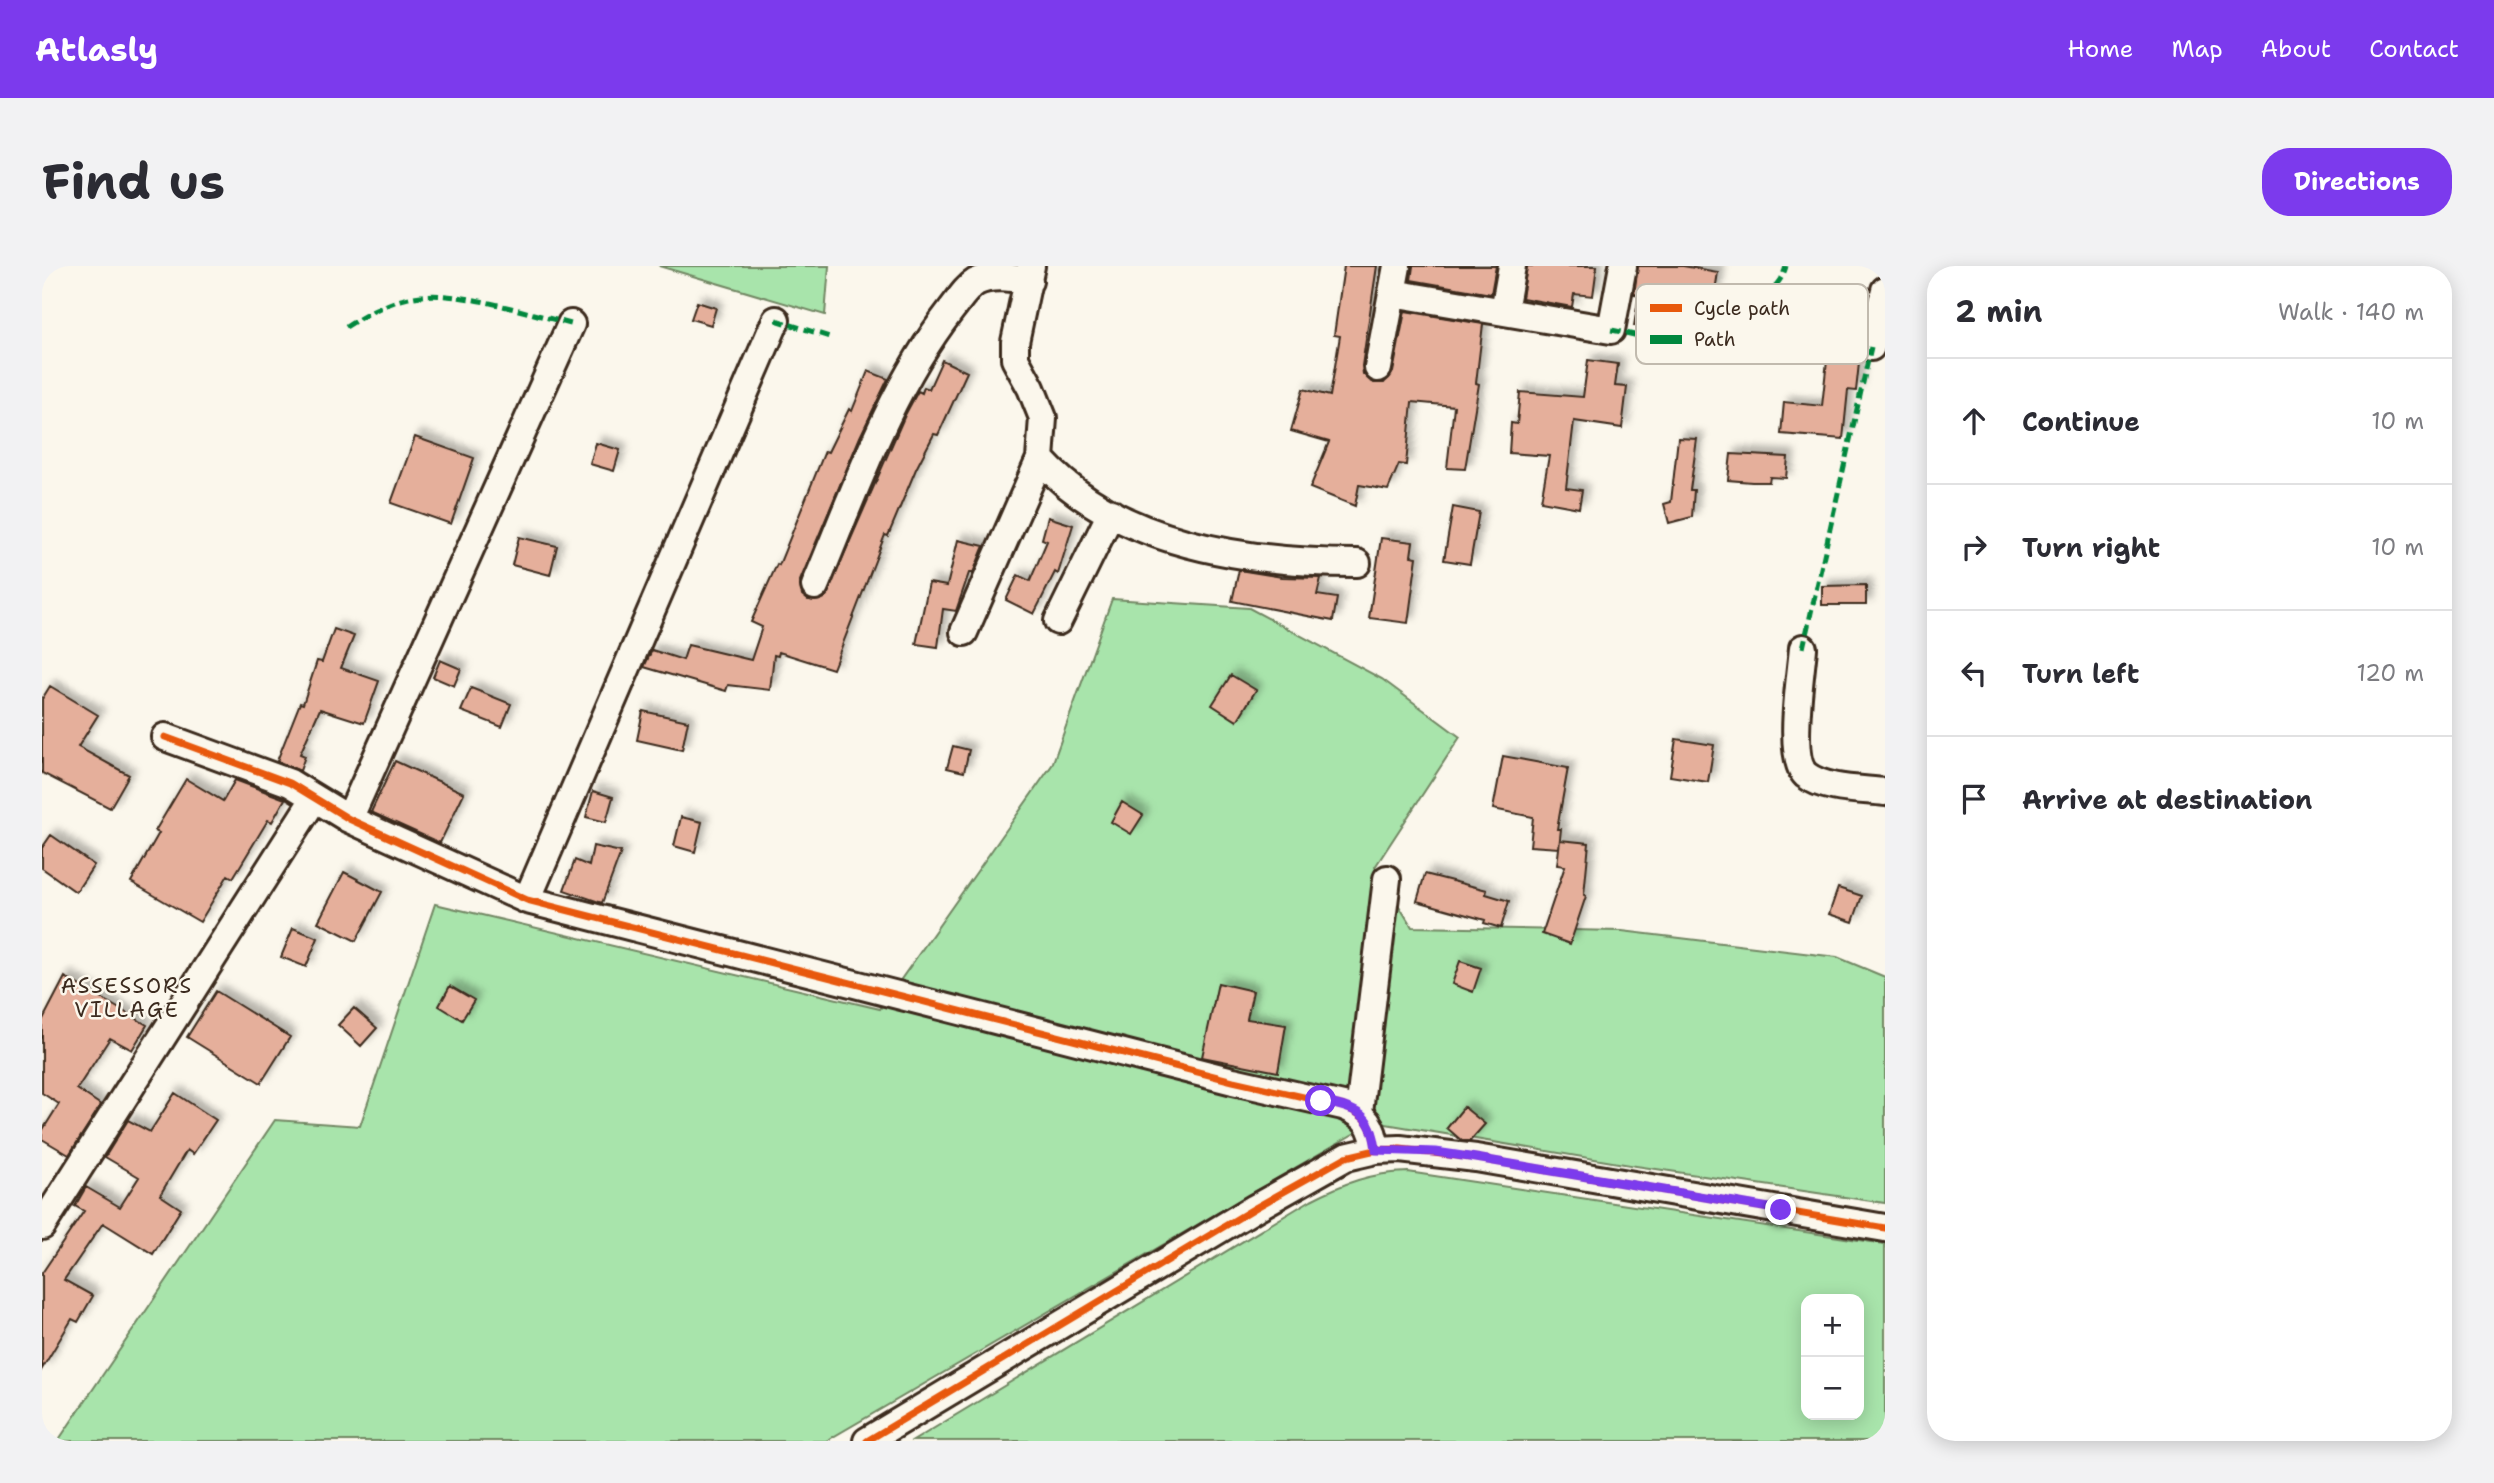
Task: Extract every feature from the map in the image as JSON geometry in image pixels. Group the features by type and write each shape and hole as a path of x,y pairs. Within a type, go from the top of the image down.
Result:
{"street":[{"path":"1378,368 1397,266"},
{"path":"1504,311 1512,266"},
{"path":"1392,293 1612,330 1623,266"},
{"path":"815,586 902,387 945,318 967,289 977,282 1030,274 1015,342 1014,359 1031,388 1043,418 1040,459 964,632"},
{"path":"1871,347 1885,290"},
{"path":"527,900 776,320"},
{"path":"349,819 571,324"},
{"path":"1040,459 1057,478 1111,513 1171,537 1236,556 1298,563 1357,563"},
{"path":"1058,621 1111,513"},
{"path":"1803,648 1796,748 1799,765 1807,775 1824,783 1885,792"},
{"path":"165,737 290,783 349,819 527,900 1359,1112 1373,1130 1376,1150"},
{"path":"42,1226 314,799"},
{"path":"1359,1112 1387,879"},
{"path":"867,1441 1320,1170 1360,1152 1436,1152 1885,1227"}],"green space":[{"path":"659,266 829,266 825,315"},
{"path":"1112,599 1249,608 1382,679 1460,737 1375,867 1412,927 1622,931 1837,957 1885,977 1885,1203 1636,1166 1374,1122 826,1441 58,1441 275,1120 360,1126 435,904 880,1009 1052,765"},
{"path":"1408,1172 1885,1244 1885,1441 913,1441 1311,1200 1358,1180 1382,1174"}],"building":[{"path":"1344,266 1377,266 1362,366 1363,374 1374,383 1384,383 1393,372 1405,311 1483,324 1476,383 1479,384 1465,469 1447,468 1454,406 1412,402 1406,465 1399,464 1388,490 1359,485 1355,506 1310,488 1329,442 1291,431 1303,389 1330,396 1340,336 1334,335"},
{"path":"1413,266 1496,266 1491,294 1411,280"},
{"path":"1527,266 1597,266 1593,296 1574,294 1572,307 1522,298"},
{"path":"1638,266 1683,266 1718,272 1716,284 1636,284 1634,294"},
{"path":"697,302 716,308 711,325 691,319"},
{"path":"942,360 967,372 938,435 934,434 916,469 888,536 885,535 833,669 779,652 778,656 774,655 770,690 728,685 726,691 644,667 652,650 683,660 688,645 751,660 762,627 751,622 777,564 779,565 825,451 828,452 849,409 852,411 868,371 888,379 860,437 800,581 802,595 808,600 825,598 905,415 918,391 922,393 924,387 929,389"},
{"path":"1588,360 1618,364 1615,386 1627,387 1622,428 1574,421 1566,488 1582,490 1579,508 1541,501 1549,456 1509,453 1511,423 1517,424 1520,392 1583,397"},
{"path":"1827,364 1859,364 1856,391 1848,390 1843,439 1781,434 1784,402 1822,406"},
{"path":"415,437 474,458 451,524 391,503"},
{"path":"1678,438 1697,439 1690,490 1694,490 1692,517 1669,523 1664,504 1671,502"},
{"path":"596,443 620,450 614,471 590,464"},
{"path":"1731,454 1788,457 1786,478 1770,477 1769,482 1728,480"},
{"path":"1453,507 1479,512 1470,564 1444,560"},
{"path":"1048,517 1073,525 1058,574 1055,572 1034,614 1006,600 1018,575 1030,581 1047,541 1042,539"},
{"path":"519,537 557,546 550,575 512,565"},
{"path":"1381,538 1413,542 1411,556 1417,557 1408,623 1369,618"},
{"path":"958,540 984,546 973,573 969,573 956,611 943,609 938,647 916,644 929,583 947,586"},
{"path":"1239,570 1282,577 1321,578 1317,595 1337,598 1333,621 1232,601"},
{"path":"1866,585 1866,605 1822,605 1822,586"},
{"path":"334,629 354,636 341,668 379,681 364,723 320,709 300,754 305,756 300,771 277,761 300,703 303,704 317,661 322,662"},
{"path":"440,660 461,669 454,686 433,677"},
{"path":"1231,675 1256,690 1237,721 1212,705"},
{"path":"50,686 98,715 78,747 129,775 110,808 42,773 42,699"},
{"path":"471,688 511,704 502,727 461,711"},
{"path":"643,711 688,721 682,750 637,740"},
{"path":"1676,739 1714,745 1708,782 1670,776"},
{"path":"953,746 969,750 964,772 947,768"},
{"path":"1503,756 1568,768 1557,829 1561,829 1559,848 1530,846 1533,817 1493,809"},
{"path":"395,761 464,793 440,843 371,812"},
{"path":"186,779 223,801 235,780 285,799 272,822 268,820 233,878 228,875 200,922 131,882 159,833 155,831"},
{"path":"593,791 613,797 606,822 586,817"},
{"path":"1122,802 1143,815 1131,834 1111,822"},
{"path":"681,817 702,822 695,852 674,846"},
{"path":"51,835 94,865 76,892 42,868 42,848"},
{"path":"1560,840 1589,843 1586,896 1570,944 1542,934 1565,866 1557,865"},
{"path":"593,846 621,852 602,903 564,890 575,860 589,866"},
{"path":"344,872 382,892 356,941 318,922"},
{"path":"1425,874 1487,890 1486,894 1509,901 1501,928 1484,923 1485,920 1417,901"},
{"path":"1838,888 1862,896 1853,922 1829,914"},
{"path":"293,928 318,938 306,967 281,957"},
{"path":"1460,961 1481,968 1473,992 1452,984"},
{"path":"65,977 147,1025 132,1050 110,1038 77,1089 101,1105 69,1155 42,1139 42,1131 59,1104 42,1093 42,1021"},
{"path":"1218,983 1253,991 1247,1019 1286,1025 1278,1072 1202,1057"},
{"path":"450,986 474,1000 462,1020 439,1006"},
{"path":"216,991 290,1037 261,1083 187,1037"},
{"path":"354,1008 377,1028 361,1046 338,1025"},
{"path":"175,1093 216,1120 193,1154 187,1150 160,1195 181,1209 153,1254 103,1223 64,1280 93,1296 78,1322 72,1319 42,1369 42,1273 84,1211 75,1206 86,1187 120,1207 139,1177 105,1157 128,1120 150,1132"},
{"path":"1464,1107 1485,1124 1470,1141 1462,1141 1447,1128"}],"marked path":[{"path":"1776,284 1786,266"},
{"path":"346,327 391,303 437,295 496,304 571,324"},
{"path":"776,320 833,338"},
{"path":"1611,330 1636,335"},
{"path":"1868,360 1871,347"},
{"path":"1803,648 1867,364"}],"cycle path":[{"path":"165,737 290,783 349,819 527,900 1233,1081 1343,1106 1367,1122 1376,1150"},
{"path":"867,1441 1255,1208 1346,1157 1376,1150 1400,1149 1476,1158 1885,1228"}],"district":[{"name":"ASSESSORS VILLAGE","path":"127,998"}],"route":[{"path":"1321,1101 1359,1112 1368,1120 1373,1130 1376,1150 1436,1152 1781,1210"}]}
